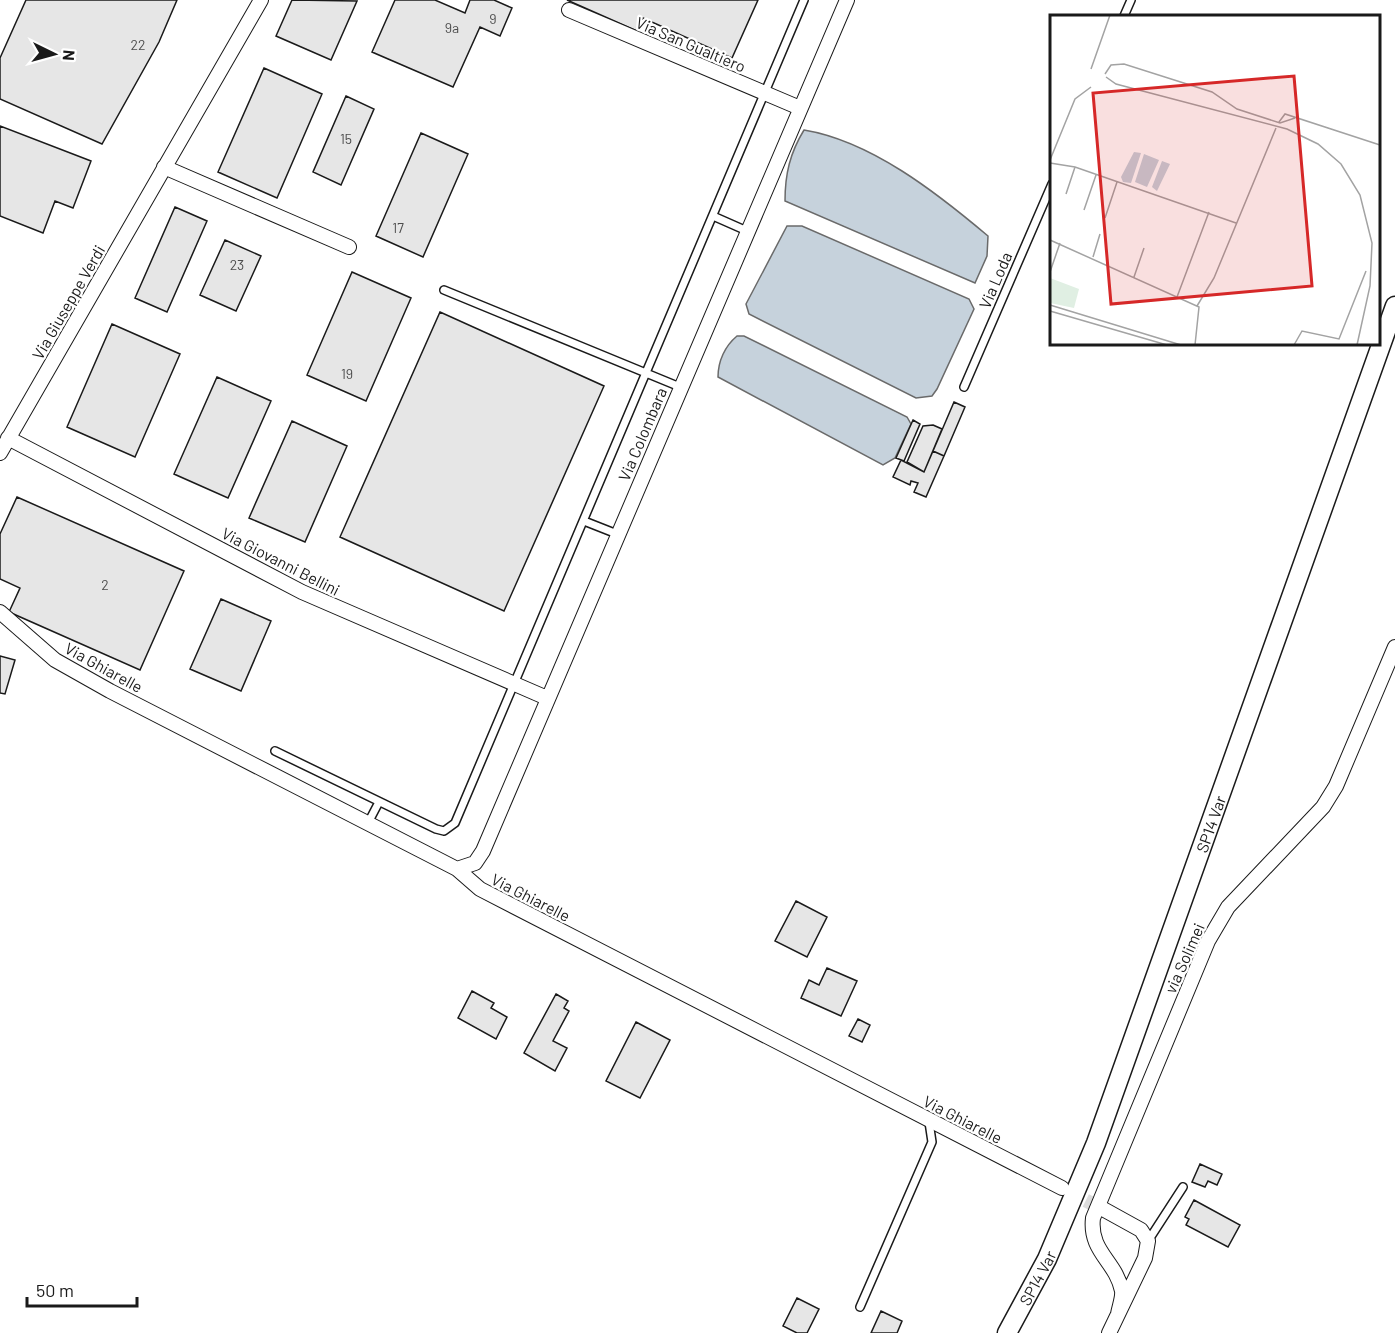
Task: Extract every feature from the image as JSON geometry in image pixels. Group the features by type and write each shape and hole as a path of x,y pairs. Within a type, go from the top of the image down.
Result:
{"main road":[{"name":"SP14 Var","path":"1007,1333 1047,1259 1096,1143 1395,306"}],"street":[{"name":"Via Giuseppe Verdi","path":"0,453 261,0"},
{"name":"Via Colombara","path":"457,869 475,863 483,851 847,0"},
{"name":"Via San Gualtiero","path":"569,10 800,108"},
{"path":"164,167 349,247"},
{"name":"Via Giovanni Bellini","path":"8,438 302,592 547,698"},
{"name":"Via Ghiarelle","path":"0,612 64,665 457,869 480,889 1062,1188"},
{"name":"via Solimei","path":"1118,1314 1122,1293 1115,1272 1094,1242 1092,1231 1094,1218 1203,952 1228,907 1323,807 1336,786 1395,647"},
{"path":"1103,1209 1141,1230 1148,1241 1145,1258 1109,1333"}],"lane":[{"path":"275,751 436,829 444,831 451,829 804,0"},
{"path":"1124,15 1131,0"},
{"name":"Via Loda","path":"964,387 1050,189"},
{"path":"713,216 747,231"},
{"path":"444,290 680,387"},
{"path":"584,521 617,534"},
{"path":"368,823 379,802"},
{"path":"860,1307 932,1142 929,1119"},
{"path":"1148,1241 1183,1187"}],"shaded area":[{"path":"804,130 854,145 878,157 925,186 988,236 987,256 975,283 785,201 789,164"},
{"path":"787,226 802,226 969,299 974,309 932,396 916,398 749,314 746,304"},
{"path":"737,336 744,336 907,417 911,424 895,458 883,465 718,377 723,354"}],"building":[{"path":"26,0 177,0 159,42 102,144 0,99 0,58"},
{"path":"292,0 357,1 331,60 276,36"},
{"path":"395,0 435,0 465,13 470,0 494,0 512,8 500,36 480,27 453,87 372,52"},
{"path":"567,0 758,0 732,58 643,18 637,31"},
{"path":"264,68 322,94 277,198 218,172"},
{"path":"346,96 374,109 341,185 313,172"},
{"path":"0,126 91,161 73,208 55,201 43,233 0,216"},
{"path":"421,133 468,154 423,257 376,236"},
{"path":"175,207 207,221 167,312 135,298"},
{"path":"225,240 261,256 236,311 200,295"},
{"path":"352,272 411,298 366,401 307,375"},
{"path":"440,312 604,386 504,611 340,537"},
{"path":"112,324 180,354 135,457 67,427"},
{"path":"217,377 271,401 228,498 174,474"},
{"path":"954,402 965,407 944,456 933,451"},
{"path":"913,420 920,424 904,461 896,458"},
{"path":"292,421 347,446 305,542 249,518"},
{"path":"933,425 942,429 924,472 907,462 923,426"},
{"path":"933,451 944,456 926,497 914,492 918,483 911,481 910,485 893,477 901,460 924,472"},
{"path":"17,497 184,571 140,670 9,612 20,588 0,579 0,534"},
{"path":"221,599 271,621 241,691 190,669"},
{"path":"0,656 15,660 5,694 0,693"},
{"path":"796,901 827,917 807,957 775,941"},
{"path":"827,968 857,981 841,1016 801,998 809,980 819,985"},
{"path":"472,991 494,1003 491,1008 507,1017 496,1039 458,1018"},
{"path":"556,994 568,1001 564,1008 569,1011 553,1041 567,1048 555,1071 524,1053"},
{"path":"858,1019 870,1025 862,1042 849,1036"},
{"path":"636,1022 670,1040 640,1098 606,1081"},
{"path":"1200,1164 1222,1174 1217,1185 1208,1181 1205,1187 1192,1182"},
{"path":"1194,1200 1240,1225 1228,1247 1186,1225 1189,1219 1185,1217"},
{"path":"797,1298 819,1309 807,1333 797,1333 783,1326"},
{"path":"881,1311 902,1321 897,1333 871,1333"}],"tunnel":[{"path":"1067,1191 1103,1209"}]}
